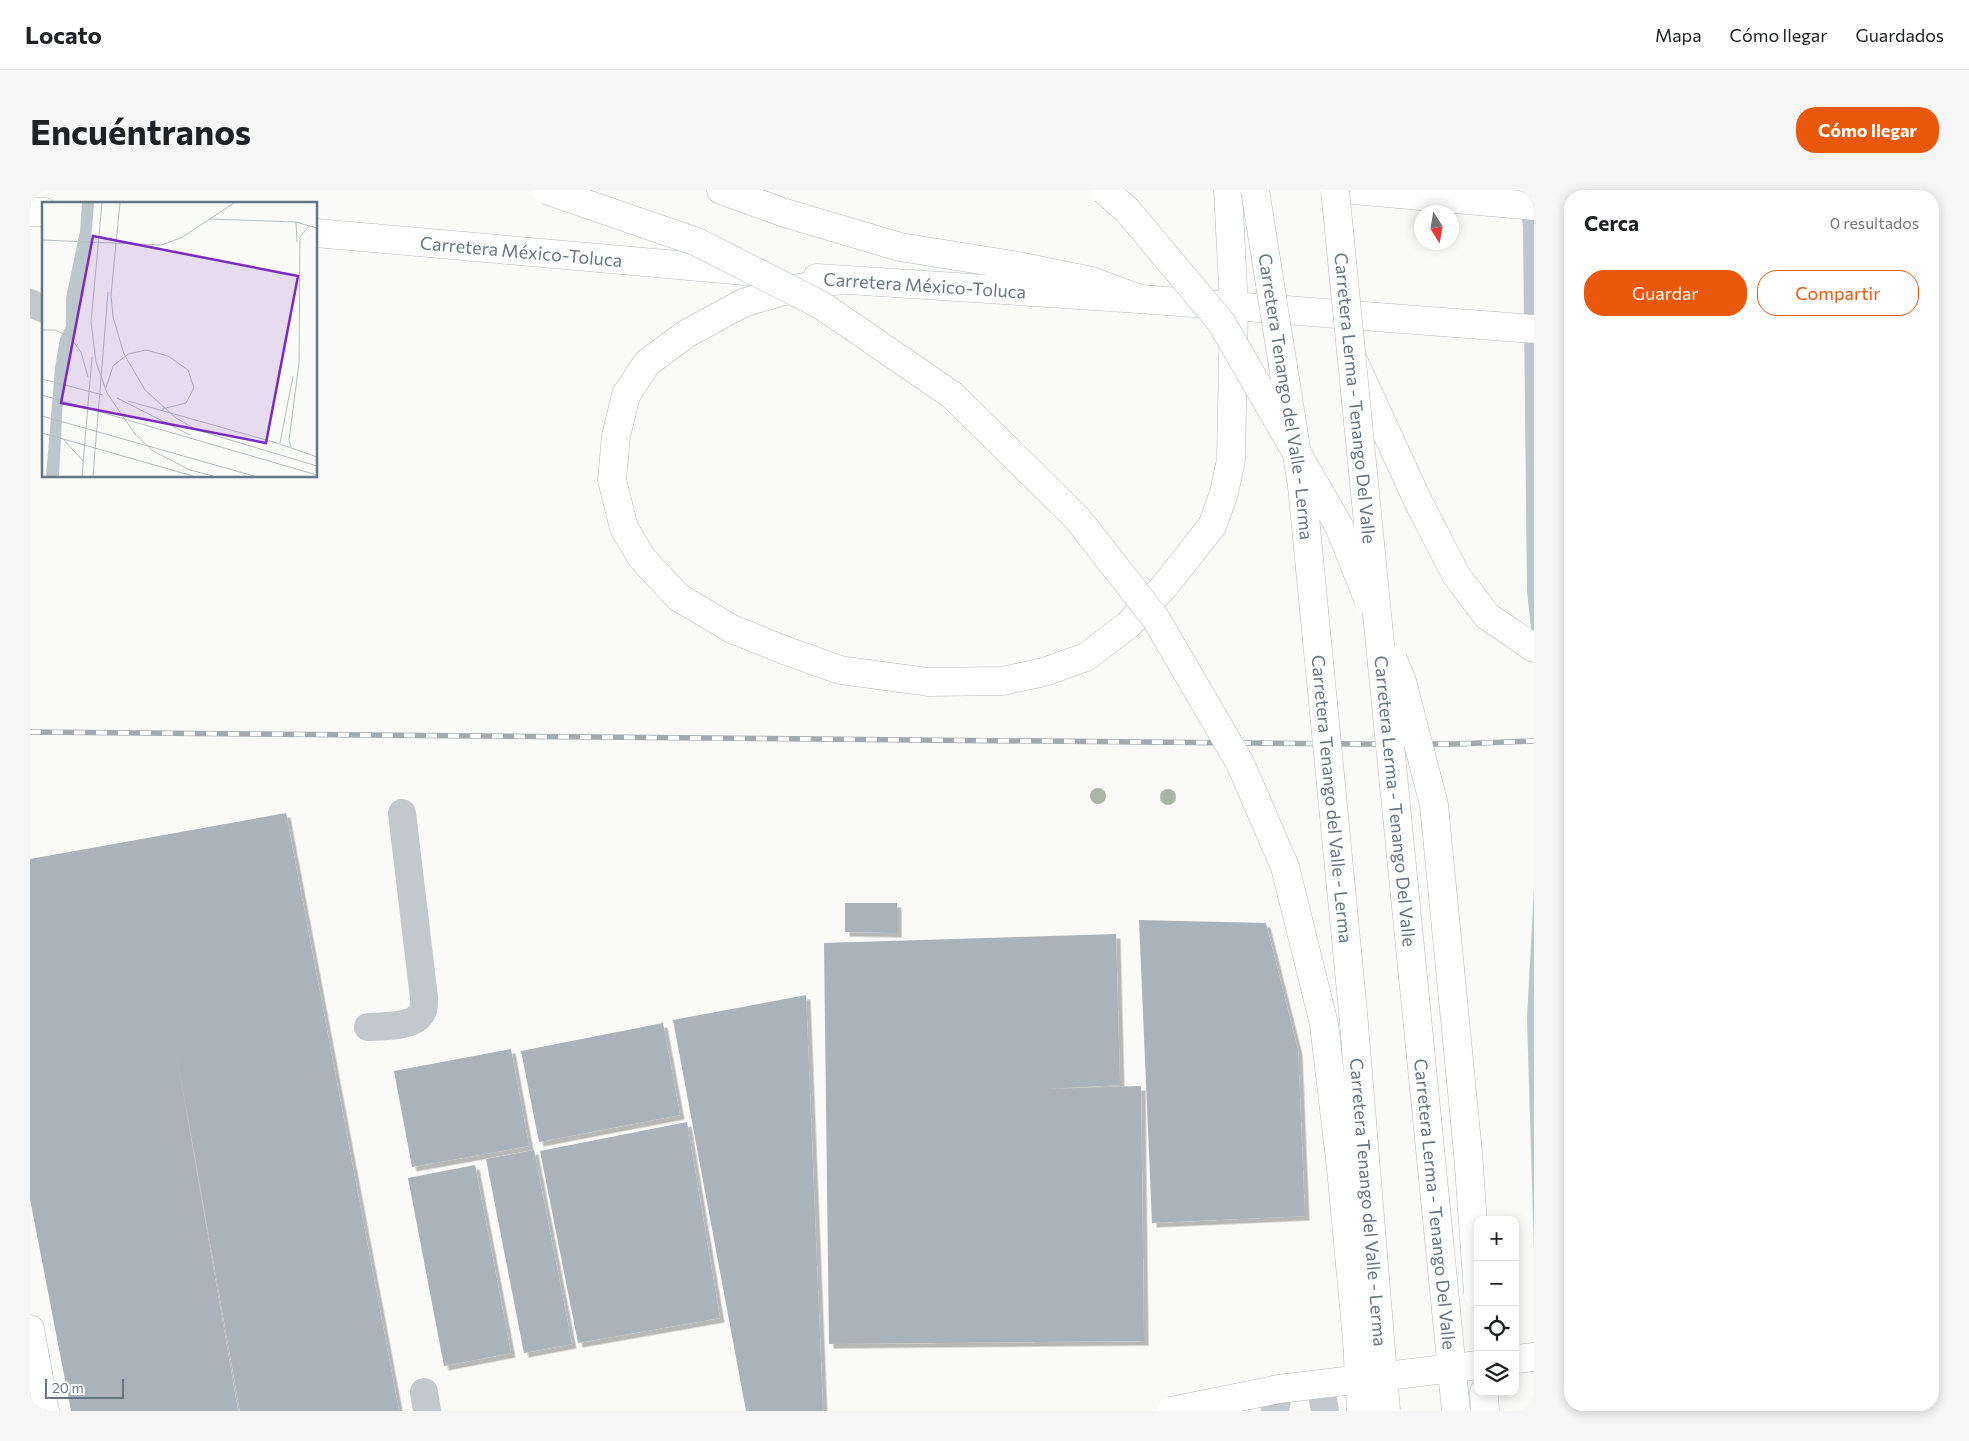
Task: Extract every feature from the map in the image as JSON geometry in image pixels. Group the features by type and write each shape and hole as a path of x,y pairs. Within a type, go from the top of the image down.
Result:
{"main road":[{"path":"546,190 698,242 821,305 952,395 1077,518 1156,619 1240,763 1285,867 1324,1024 1342,1168 1357,1340 1361,1411"},
{"path":"721,190 785,213 900,247 1018,266 1092,281 1140,299"},
{"path":"1104,190 1127,210 1220,322 1339,526 1402,681 1434,805 1468,1143 1476,1261"},
{"path":"840,280 780,292 743,303 686,334 647,364 626,395 616,436 612,480 624,528 642,558 678,597 732,629 840,670 928,682 1002,681 1044,672 1086,657 1128,625 1163,588 1212,526 1224,493 1231,460 1234,307 1228,190"},
{"name":"Carretera Tenango del Valle - Lerma","path":"1255,190 1302,486 1353,1012 1386,1411"},
{"name":"Carretera Lerma - Tenango Del Valle","path":"1335,190 1354,362 1456,1411"},
{"path":"1353,190 1534,206"},
{"name":"Carretera México-Toluca","path":"318,233 840,280 1140,299 1534,329"},
{"path":"1354,362 1417,499 1456,575 1487,616 1534,648"},
{"path":"30,1329 39,1398"},
{"path":"1519,1358 1534,1356"},
{"path":"1171,1411 1277,1400 1320,1385 1474,1366"},
{"path":"1484,1396 1486,1411"}],"street":[{"path":"30,303 42,308"},
{"path":"368,1027 403,1025 415,1019 423,1012 424,998 402,813"},
{"path":"1320,1385 1325,1411"}],"shaded area":[{"path":"1518,190 1534,190 1534,657 1527,591 1523,227"},
{"path":"1534,888 1534,1251 1527,1018"}],"building":[{"path":"286,813 399,1411 240,1411 175,1045 238,1411 71,1411 30,1199 30,859"},
{"path":"845,903 897,903 897,933 845,932"},
{"path":"1139,920 1266,923 1298,1050 1305,1216 1152,1223"},
{"path":"1116,934 1120,1085 1047,1089 1141,1086 1144,1341 829,1344 824,943"},
{"path":"806,995 823,1411 746,1411 673,1020"},
{"path":"663,1023 680,1115 539,1142 521,1051"},
{"path":"511,1049 529,1146 412,1167 394,1071"},
{"path":"687,1122 720,1318 578,1343 540,1151"},
{"path":"534,1150 572,1344 524,1353 486,1159"},
{"path":"475,1165 511,1353 444,1366 408,1178"}],"railway":[{"path":"30,732 1364,744 1455,744 1534,741"}]}
